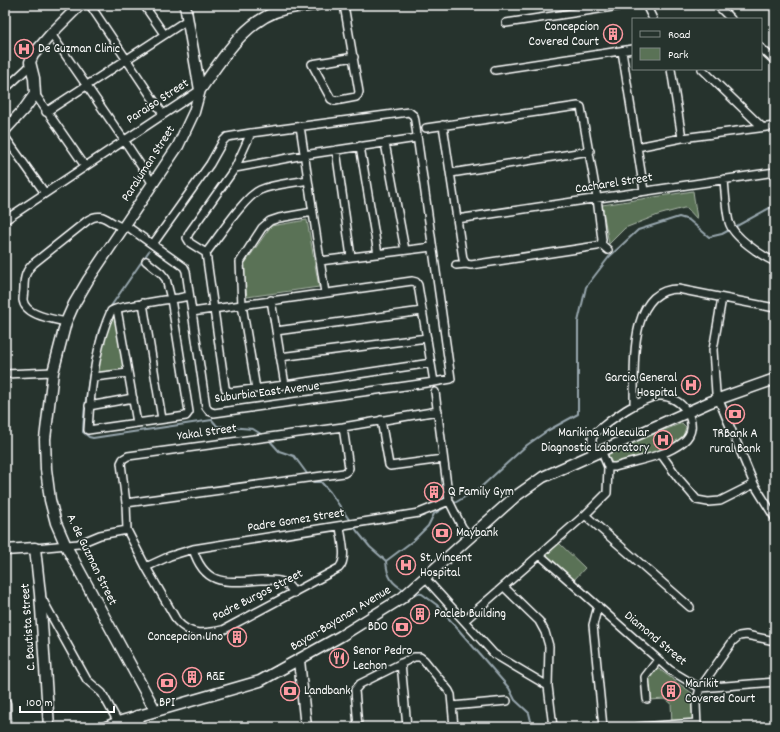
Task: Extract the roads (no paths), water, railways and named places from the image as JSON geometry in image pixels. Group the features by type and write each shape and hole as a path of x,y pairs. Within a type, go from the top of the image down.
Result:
{"street":[{"path":"5,130 25,108 34,94 34,78 31,64 32,55 80,5"},
{"path":"90,5 163,114"},
{"path":"144,5 164,34"},
{"name":"Paraluman Street","path":"66,322 80,292 183,137 194,112 200,90 185,5"},
{"name":"Paraiso Street","path":"5,220 200,90 228,51 241,36 258,22 284,7 316,5"},
{"path":"344,5 354,57 359,92 356,97 335,101 331,99 312,64 354,57"},
{"path":"506,23 626,5"},
{"path":"646,5 652,18"},
{"path":"717,5 730,18"},
{"path":"46,112 187,20"},
{"path":"51,34 153,184"},
{"path":"495,70 632,49"},
{"path":"762,49 775,61"},
{"path":"622,51 644,191"},
{"path":"5,89 31,64"},
{"path":"671,70 682,138"},
{"path":"703,70 762,127"},
{"path":"34,94 84,166"},
{"path":"426,128 578,106 581,107 590,151 597,198 602,240 601,244"},
{"path":"153,244 210,164 223,141 227,137 409,112 412,114 415,121 432,246 320,261"},
{"path":"443,125 463,259 466,264"},
{"path":"300,126 325,293"},
{"path":"637,147 682,138 775,126"},
{"path":"206,253 190,243 187,238 188,233 235,168 251,133"},
{"path":"5,137 45,193"},
{"path":"235,168 304,155 417,138"},
{"path":"385,143 405,250"},
{"path":"360,146 378,254"},
{"path":"336,150 351,257"},
{"path":"451,172 590,151"},
{"name":"Cacharel Street","path":"457,220 775,172"},
{"path":"724,179 731,227 760,254 775,262"},
{"path":"308,180 266,188 255,193 243,204 206,253 226,390 230,392 256,389 431,363"},
{"path":"256,389 242,304 240,262 262,228 274,219 313,212"},
{"path":"66,322 34,314 27,308 23,301 26,271 91,218 100,216 119,226 123,226"},
{"name":"Suburbia East Avenue","path":"123,226 128,227 184,267 206,407 209,411 214,413 451,379 432,246"},
{"path":"601,244 608,250"},
{"path":"456,265 471,265 597,246 601,244"},
{"path":"146,261 164,275 171,299 189,412 186,416 88,430 89,406 102,334 111,311 143,303 171,299 189,296"},
{"path":"192,312 412,281 416,282 418,285 434,382"},
{"path":"634,404 635,358 641,316 647,304 662,293 674,289 775,308"},
{"path":"722,298 713,350 714,379 717,399 754,484 775,518"},
{"path":"271,300 285,385"},
{"path":"143,303 162,419"},
{"path":"117,309 137,423"},
{"path":"276,331 422,311"},
{"name":"A. de Guzman Street","path":"66,322 53,372 45,434 46,469 51,506 56,523 66,546 155,710"},
{"path":"280,357 427,338"},
{"path":"5,374 53,372"},
{"path":"94,377 128,373"},
{"name":"Bayan-Bayanan Avenue","path":"106,727 155,710 260,681 366,621 402,598 516,496 534,483 555,471 596,452 717,399 775,379"},
{"path":"435,392 450,504 462,527 470,537"},
{"path":"464,621 540,555 607,493 608,467 596,452 592,438 596,432 634,404 659,396 668,397 681,404 688,412 691,432 685,441 661,454 615,467 608,467"},
{"path":"89,406 133,398"},
{"name":"Yakal Street","path":"127,530 126,504 121,463 123,459 128,456 343,427 438,411"},
{"path":"381,420 390,466 443,459"},
{"path":"126,504 344,473 349,468 343,427"},
{"path":"661,454 679,479 697,500 708,502 720,501 754,484"},
{"name":"Padre Gomez Street","path":"146,567 170,556 194,549 419,513 450,504"},
{"path":"585,514 690,607"},
{"name":"Padre Burgos Street","path":"127,530 177,621 182,626 193,632 205,634 224,630 339,568 343,563 344,557 340,526"},
{"path":"5,550 66,546 78,544 100,535 127,530"},
{"name":"C. Bautista Street","path":"35,548 40,594 49,727"},
{"path":"194,549 200,565 206,573 216,579 229,582 282,581 294,592"},
{"name":"Diamond Street","path":"540,555 670,670 700,688"},
{"path":"425,578 494,654 548,686"},
{"path":"504,587 539,622 545,632 549,646 548,686 553,727"},
{"path":"40,594 87,680 102,693 118,722"},
{"path":"598,606 593,625 603,727"},
{"path":"638,727 697,725 696,704 700,688 733,641 739,636 746,635 775,641"},
{"path":"358,727 355,690 360,684 414,657 420,657 424,660 447,687 451,695 454,727"},
{"path":"299,660 306,727"},
{"path":"647,699 645,677 658,660"},
{"path":"401,663 407,727"},
{"path":"700,688 775,682"},
{"path":"452,706 507,701"},
{"path":"5,703 6,727"},
{"path":"137,716 138,727"}],"waterway":[{"path":"453,504 480,488 527,445 547,431 578,414 578,322 586,287 609,257 638,230 679,217 689,220 709,237 722,234 775,205"},
{"path":"109,309 149,251"},
{"path":"94,353 99,330 104,320"},
{"path":"93,357 86,394 83,432 89,437 93,438 212,420 217,426 253,429 261,434"},
{"path":"270,441 279,451 294,456 308,475"},
{"path":"312,480 314,482 321,482 370,547 386,561"},
{"path":"406,591 397,586 391,579 386,561 414,540 428,526 434,514 449,505"},
{"path":"414,593 422,594 437,605 509,688 515,700 529,713 531,721 524,727"}],"place":[{"name":"Concepcion Covered Court","path":"613,34"},
{"name":"De Guzman Clinic","path":"24,49"},
{"name":"Garcia General Hospital","path":"691,385"},
{"name":"TRBank A rural Bank","path":"735,414"},
{"name":"Marikina Molecular Diagnostic Laboratory","path":"663,440"},
{"name":"Q Family Gym","path":"434,492"},
{"name":"Maybank","path":"442,533"},
{"name":"St. Vincent Hospital","path":"406,565"},
{"name":"Pacleb Building","path":"420,614"},
{"name":"BDO","path":"402,627"},
{"name":"Concepcion Uno","path":"237,637"},
{"name":"Senor Pedro Lechon","path":"339,658"},
{"name":"RāE","path":"192,677"},
{"name":"BPI","path":"167,683"},
{"name":"Landbank","path":"290,691"},
{"name":"Marikit Covered Court","path":"671,691"}]}
